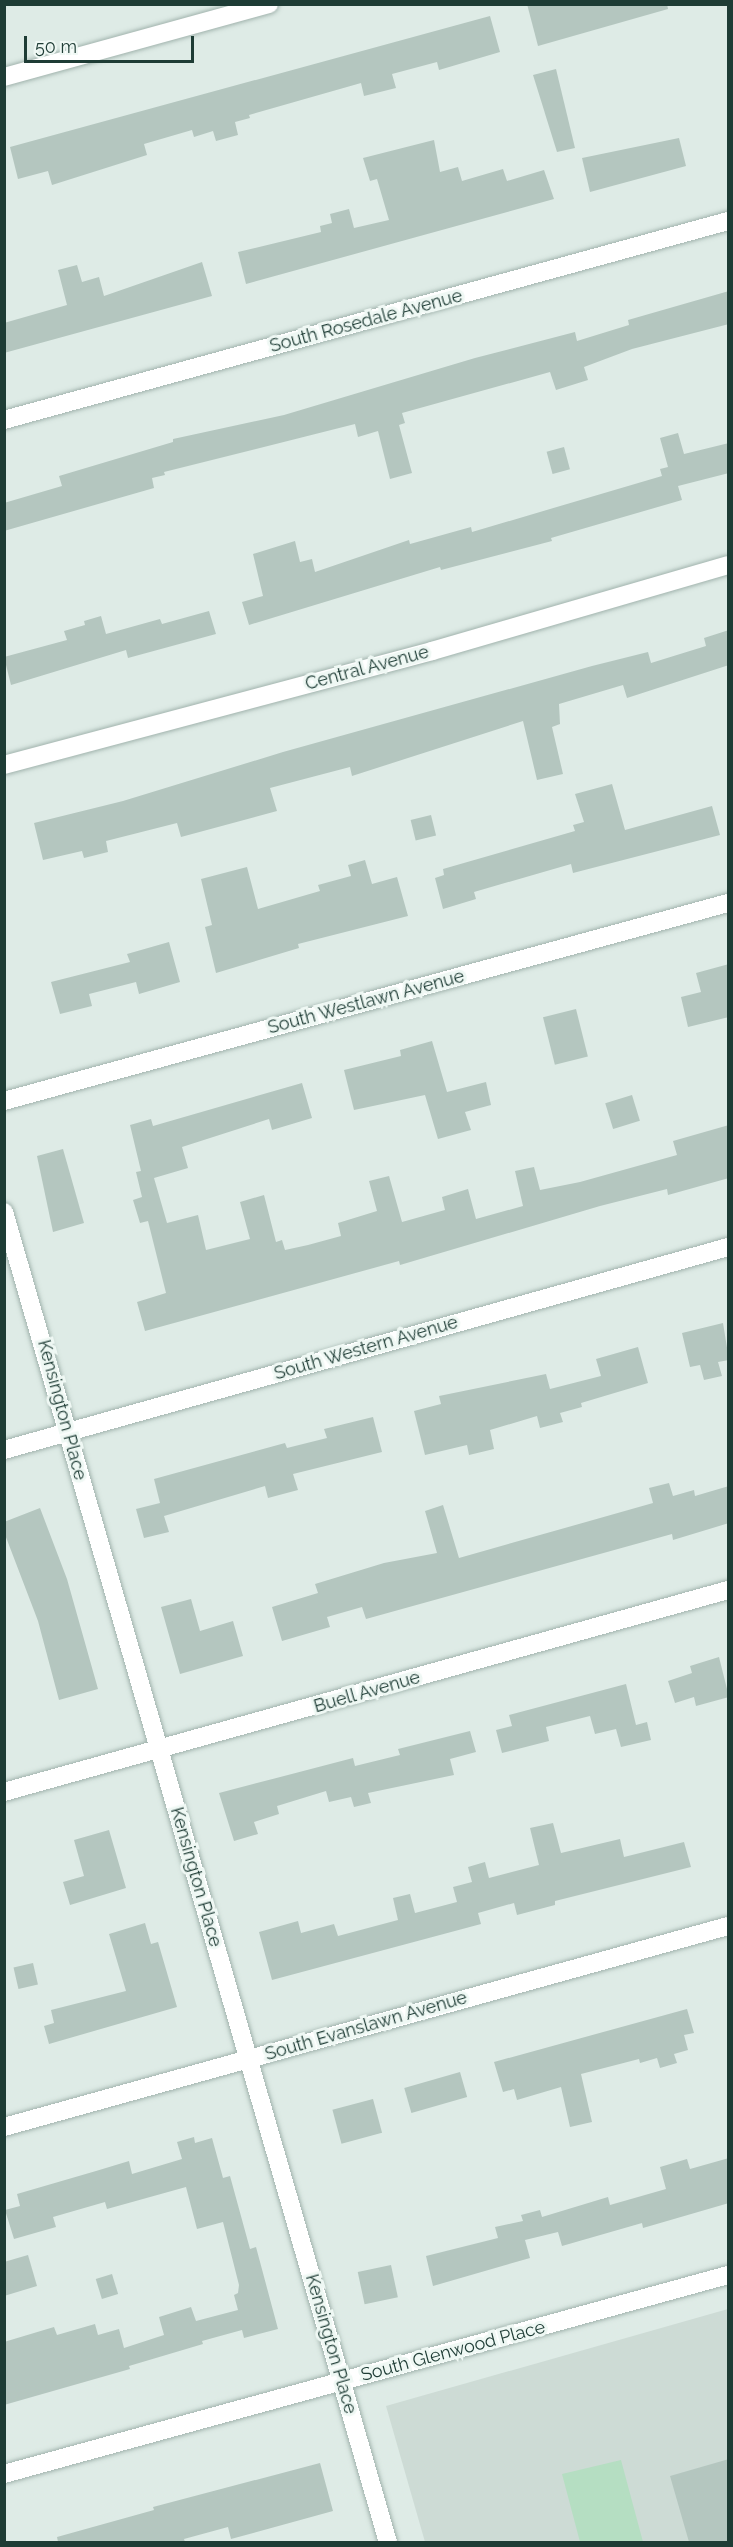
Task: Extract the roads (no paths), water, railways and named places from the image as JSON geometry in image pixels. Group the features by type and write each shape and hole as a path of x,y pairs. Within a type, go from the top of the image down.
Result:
{"street":[{"path":"4,77 269,4"},
{"name":"South Rosedale Avenue","path":"4,420 729,221"},
{"name":"Central Avenue","path":"4,765 432,651 729,565"},
{"name":"South Westlawn Avenue","path":"4,1101 729,903"},
{"name":"Kensington Place","path":"4,1212 388,2542"},
{"name":"South Western Avenue","path":"4,1450 729,1247"},
{"name":"Buell Avenue","path":"4,1792 729,1590"},
{"name":"South Evanslawn Avenue","path":"4,2127 729,1926"},
{"name":"South Glenwood Place","path":"4,2474 729,2275"}]}
